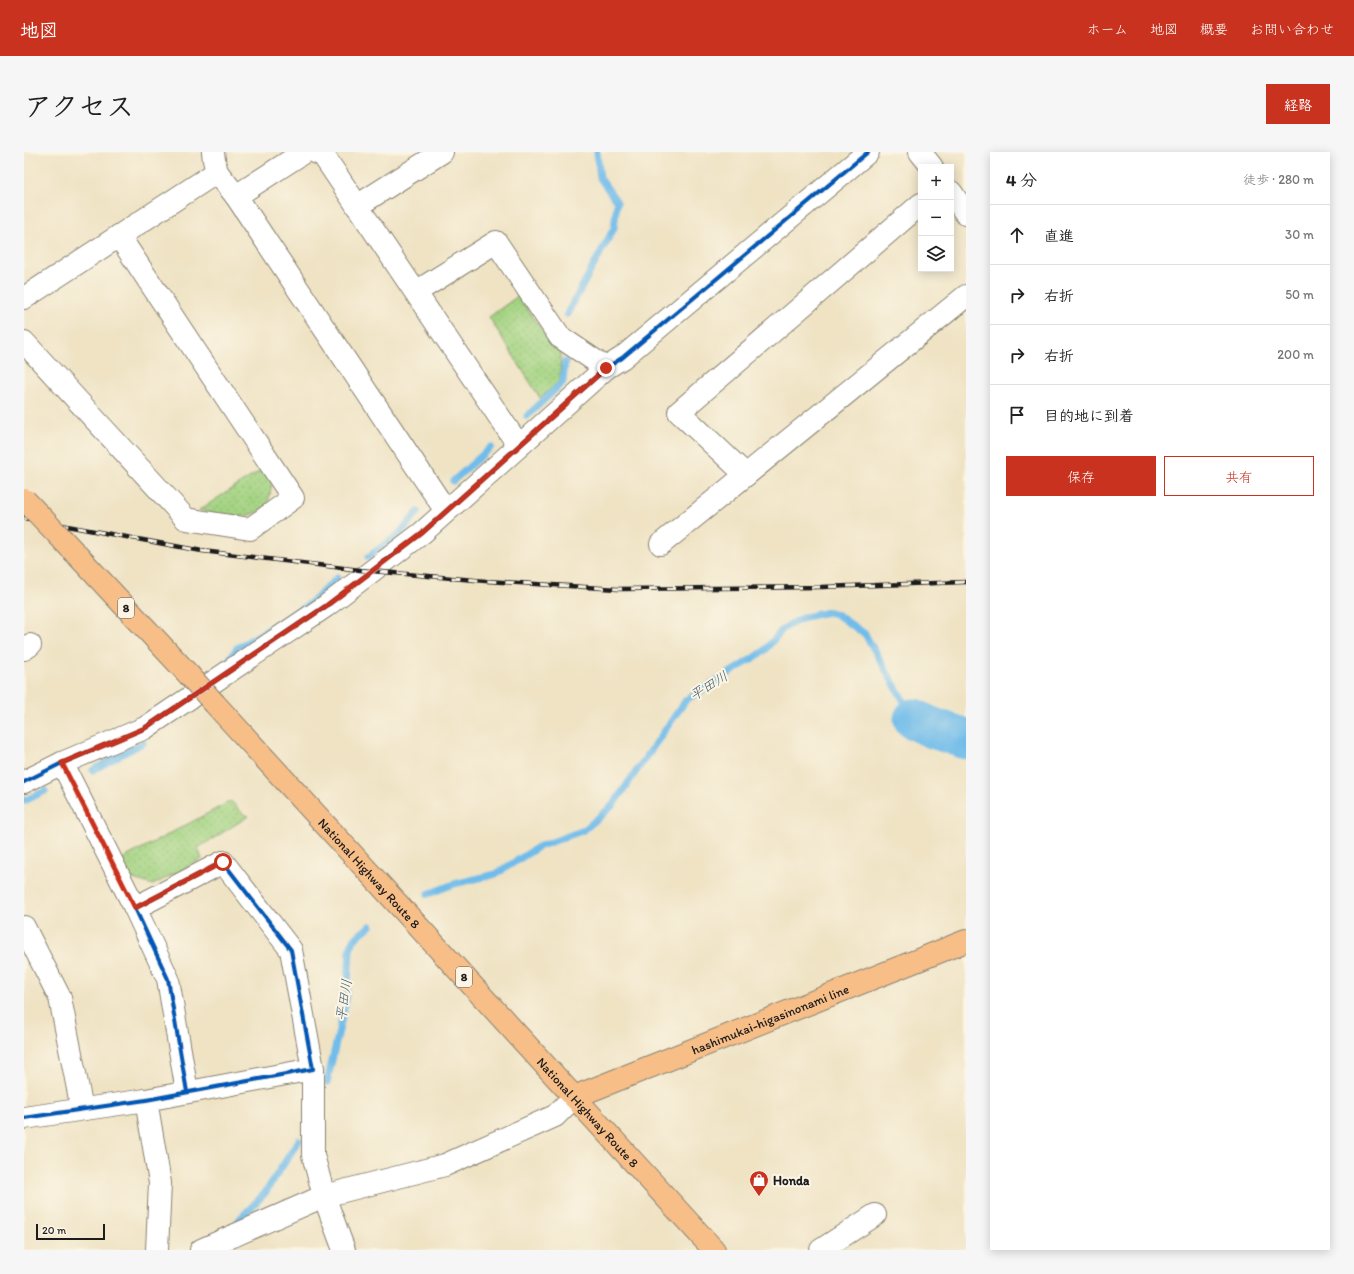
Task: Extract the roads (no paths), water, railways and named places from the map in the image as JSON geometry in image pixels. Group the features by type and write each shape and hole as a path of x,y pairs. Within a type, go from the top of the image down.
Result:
{"main road":[{"name":"National Highway Route 8","path":"25,499 189,675 714,1250"},
{"name":"hashimukai-higasinonami line","path":"574,1097 966,941"}],"street":[{"path":"236,196 304,152"},
{"path":"315,152 323,155 519,446"},
{"path":"357,206 442,152"},
{"path":"24,782 62,763 145,728 326,606 422,533 606,368 622,358 868,152"},
{"path":"920,152 930,164"},
{"path":"24,298 119,236 215,162 236,196 446,511"},
{"path":"954,196 966,214"},
{"path":"746,475 679,412 918,207"},
{"path":"24,342 186,519 250,529 293,498 119,236"},
{"path":"416,292 496,242 560,337 606,368"},
{"path":"661,544 966,296"},
{"path":"62,763 135,908 168,979 188,1092"},
{"path":"135,908 223,862 291,950 312,1069 313,1155 324,1196 344,1250"},
{"path":"24,927 60,998 82,1109"},
{"path":"24,1118 146,1100 312,1069"},
{"path":"201,1250 324,1196 445,1165 555,1116 574,1097"},
{"path":"146,1100 160,1183 157,1250"},
{"path":"821,1250 875,1215"}],"waterway":[{"path":"567,314 614,228 617,202 600,178 597,152"},
{"path":"527,416 563,382 565,362"},
{"path":"453,481 491,447"},
{"path":"368,557 398,535 418,512"},
{"path":"227,663 237,648 308,605 337,578"},
{"name":"平田川","path":"428,894 454,884 496,874 538,847 584,830 612,806 686,700 763,652 782,630 805,617 828,612 836,614 865,634 914,719"},
{"name":"平田川","path":"914,719 930,727 966,739"},
{"path":"93,770 143,743"},
{"path":"24,801 45,791"},
{"name":"平田川","path":"327,1082 347,996 350,950 352,942 370,926"},
{"name":"平田川","path":"236,1223 265,1193 299,1140"}],"railway":[{"path":"24,518 202,551 360,570 486,581 618,589 821,587 966,582"}],"place":[{"name":"Honda","path":"759,1197"}]}
